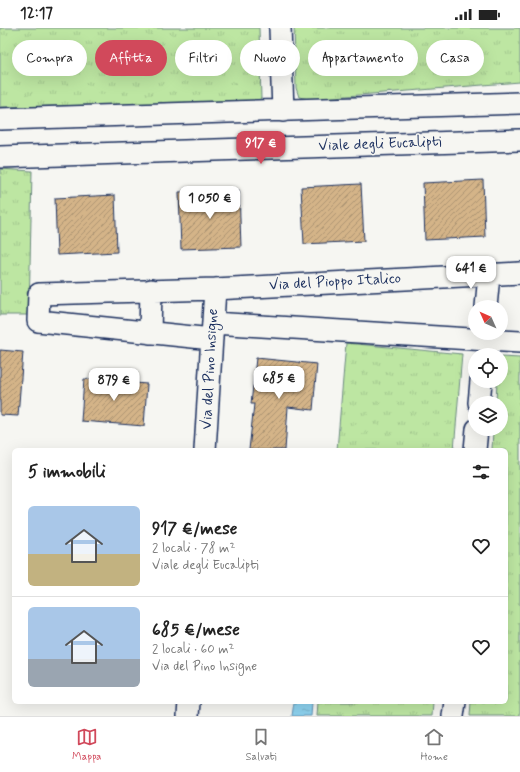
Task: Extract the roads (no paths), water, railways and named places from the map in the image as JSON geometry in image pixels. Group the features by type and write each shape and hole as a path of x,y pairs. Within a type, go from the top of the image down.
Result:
{"street":[{"path":"280,28 283,111"},
{"path":"0,119 520,103"},
{"name":"Viale degli Eucalipti","path":"0,157 520,140"},
{"name":"Via del Pioppo Italico","path":"520,273 215,289 40,294 38,321 150,333 213,331 484,342 520,342"},
{"path":"487,300 489,275"},
{"name":"Via del Pino Insigne","path":"205,448 215,289"},
{"path":"150,333 151,290"},
{"path":"475,448 476,436"},
{"path":"188,716 189,704"},
{"path":"454,716 455,704"}],"water":[{"path":"294,704 312,704 311,716 292,716"}]}
